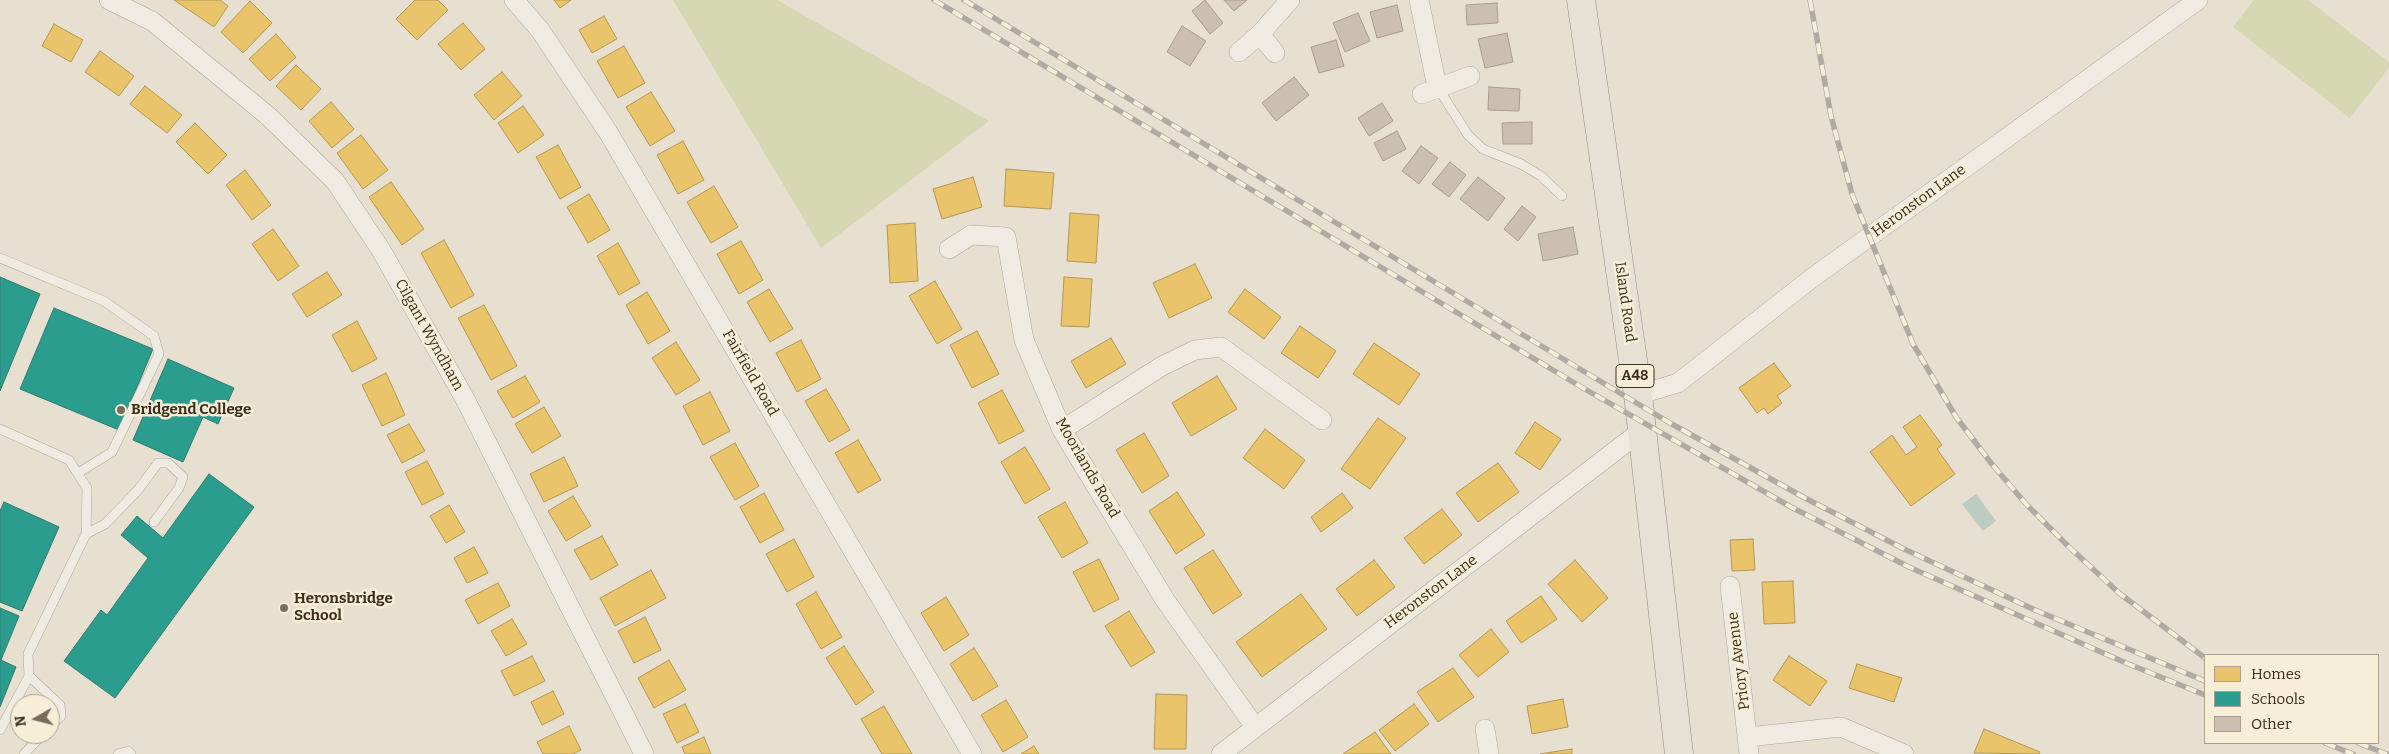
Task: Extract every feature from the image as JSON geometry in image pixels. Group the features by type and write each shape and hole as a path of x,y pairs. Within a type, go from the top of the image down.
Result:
{"main road":[{"name":"Island Road","path":"1581,0 1638,395 1679,754"}],"street":[{"name":"Cilgant Wyndham","path":"109,0 152,22 267,115 335,181 381,250 465,398 644,754"},
{"name":"Fairfield Road","path":"514,0 540,30 608,132 972,754"},
{"path":"1239,52 1260,34 1290,0"},
{"path":"1419,0 1430,91 1470,76"},
{"name":"Heronston Lane","path":"1638,395 1678,383 1812,278 2198,0"},
{"path":"1260,34 1275,53"},
{"name":"Moorlands Road","path":"949,249 970,235 1006,237 1024,340 1062,430 1165,600 1255,727"},
{"path":"1062,430 1162,366 1195,350 1221,348 1322,420"},
{"name":"Heronston Lane","path":"1221,754 1641,431"},
{"name":"Priory Avenue","path":"1730,586 1749,745 1841,727 1904,754"},
{"path":"1485,729 1489,754"}],"lane":[{"path":"1430,91 1468,135 1483,148 1521,164 1541,176 1562,196"},
{"path":"0,258 104,301 154,336 159,354 112,452 78,473"},
{"path":"0,429 69,460 87,488 86,534 28,654 29,676 0,730"},
{"path":"86,534 105,524 138,490 158,464 168,463 183,477 179,488 154,522"},
{"path":"29,676 48,694"},
{"path":"24,754 34,744"},
{"path":"118,754 128,751 131,754"}],"green space":[{"path":"673,0 777,0 989,121 821,248"},
{"path":"2254,0 2308,0 2389,62 2389,68 2350,118 2233,27"}],"shaded area":[{"path":"1976,494 1996,521 1983,531 1962,504"}],"building: Homes":[{"path":"174,0 220,0 228,6 214,27"},
{"path":"415,0 438,0 448,10 417,40 396,19"},
{"path":"554,0 571,0 560,8"},
{"path":"250,1 272,23 243,53 221,32"},
{"path":"604,16 617,39 592,53 579,30"},
{"path":"463,23 485,49 461,70 438,44"},
{"path":"54,24 83,40 71,62 42,46"},
{"path":"276,34 296,57 270,81 249,59"},
{"path":"624,46 645,83 618,98 597,61"},
{"path":"100,51 134,76 119,96 85,72"},
{"path":"296,65 321,89 301,110 276,86"},
{"path":"502,72 522,96 494,120 474,95"},
{"path":"145,86 182,115 167,133 130,104"},
{"path":"651,92 675,131 650,146 626,107"},
{"path":"331,102 354,129 332,148 309,121"},
{"path":"523,106 544,135 518,153 498,123"},
{"path":"195,123 227,155 208,174 176,142"},
{"path":"361,135 388,170 363,189 337,153"},
{"path":"683,141 704,180 678,194 657,155"},
{"path":"558,145 581,187 560,199 536,157"},
{"path":"1006,169 1054,173 1051,209 1004,206"},
{"path":"245,170 271,205 252,220 226,185"},
{"path":"973,177 982,207 942,219 933,189"},
{"path":"391,182 424,229 402,245 369,197"},
{"path":"714,186 738,227 711,243 687,202"},
{"path":"589,194 610,230 588,243 567,207"},
{"path":"1070,213 1099,215 1096,263 1067,261"},
{"path":"915,223 918,281 890,283 887,225"},
{"path":"273,229 299,266 278,281 252,244"},
{"path":"444,240 474,295 451,308 421,253"},
{"path":"741,241 763,280 739,294 717,254"},
{"path":"618,243 640,283 619,295 597,256"},
{"path":"1195,264 1212,298 1169,318 1153,283"},
{"path":"327,272 342,295 307,317 292,294"},
{"path":"1064,277 1092,279 1089,327 1061,326"},
{"path":"935,281 962,329 937,344 909,296"},
{"path":"769,289 793,329 770,342 747,302"},
{"path":"1245,289 1281,317 1264,339 1228,312"},
{"path":"647,292 670,331 648,344 626,305"},
{"path":"484,305 517,366 491,380 458,318"},
{"path":"357,321 377,359 352,372 332,335"},
{"path":"1300,326 1336,351 1318,378 1281,353"},
{"path":"977,331 999,374 972,388 950,345"},
{"path":"1111,338 1126,364 1086,388 1071,361"},
{"path":"801,340 821,379 797,392 776,353"},
{"path":"676,342 700,380 676,395 652,358"},
{"path":"1374,343 1420,374 1399,405 1353,374"},
{"path":"1774,363 1791,386 1777,396 1782,403 1768,414 1764,408 1757,413 1739,388"},
{"path":"386,373 405,415 382,426 362,385"},
{"path":"525,376 540,402 513,418 497,391"},
{"path":"1217,376 1237,409 1191,436 1172,403"},
{"path":"826,389 850,430 829,442 805,401"},
{"path":"1002,390 1024,431 999,444 978,403"},
{"path":"710,392 730,431 703,445 683,406"},
{"path":"544,407 561,436 532,453 515,424"},
{"path":"1920,415 1942,445 1937,449 1955,474 1911,506 1870,452 1892,435 1906,455 1917,447 1903,427"},
{"path":"1378,418 1406,438 1370,489 1341,469"},
{"path":"1535,422 1561,439 1540,470 1515,453"},
{"path":"409,424 425,451 402,463 387,435"},
{"path":"1265,429 1305,460 1284,489 1243,458"},
{"path":"1144,433 1169,476 1142,493 1116,450"},
{"path":"858,440 881,480 858,493 835,453"},
{"path":"735,443 759,486 735,500 710,457"},
{"path":"1025,447 1050,489 1025,504 1001,462"},
{"path":"564,457 578,486 544,502 530,474"},
{"path":"427,461 444,494 422,505 405,472"},
{"path":"1498,463 1519,492 1478,522 1456,493"},
{"path":"1177,492 1205,535 1176,554 1149,511"},
{"path":"764,493 784,530 760,543 740,507"},
{"path":"1342,493 1353,508 1321,532 1311,517"},
{"path":"573,496 591,526 566,541 548,511"},
{"path":"1065,502 1088,543 1062,558 1038,517"},
{"path":"449,505 465,532 446,543 430,516"},
{"path":"1442,509 1462,535 1424,564 1404,538"},
{"path":"602,536 618,565 591,580 574,550"},
{"path":"794,539 814,577 787,592 766,554"},
{"path":"1753,539 1755,570 1732,571 1730,540"},
{"path":"474,547 488,573 467,583 454,558"},
{"path":"1213,550 1242,595 1213,614 1184,568"},
{"path":"1099,559 1119,599 1094,612 1073,572"},
{"path":"1374,560 1395,587 1357,616 1336,589"},
{"path":"1575,560 1608,598 1582,622 1548,584"},
{"path":"651,570 666,598 615,626 600,598"},
{"path":"1793,581 1795,623 1764,624 1762,582"},
{"path":"498,583 510,606 478,624 465,600"},
{"path":"816,592 842,637 821,649 796,604"},
{"path":"1301,594 1327,629 1262,677 1236,642"},
{"path":"1541,596 1557,619 1521,643 1506,621"},
{"path":"946,597 969,635 944,651 921,613"},
{"path":"1129,611 1155,652 1131,667 1105,626"},
{"path":"645,617 661,650 634,663 618,631"},
{"path":"512,619 527,644 506,656 491,631"},
{"path":"1491,629 1509,652 1478,677 1459,655"},
{"path":"844,646 874,692 856,705 826,658"},
{"path":"974,648 998,686 973,701 950,664"},
{"path":"532,656 545,681 514,696 501,671"},
{"path":"1789,656 1827,681 1810,706 1773,680"},
{"path":"669,660 686,690 654,708 638,678"},
{"path":"1857,664 1902,678 1894,702 1849,688"},
{"path":"1453,668 1474,697 1438,722 1417,692"},
{"path":"553,691 564,714 542,725 531,702"},
{"path":"1156,694 1187,695 1186,749 1154,749"},
{"path":"1563,699 1568,727 1532,734 1527,706"},
{"path":"1006,700 1028,737 1003,752 981,715"},
{"path":"685,704 699,732 677,743 663,714"},
{"path":"1414,704 1429,724 1395,751 1379,730"},
{"path":"884,706 912,754 882,754 861,719"},
{"path":"569,726 581,750 573,754 543,754 537,742"},
{"path":"1984,729 2040,752 2039,754 1974,753"},
{"path":"1375,732 1391,754 1343,754"},
{"path":"704,737 711,754 685,754 682,747"},
{"path":"1034,746 1039,754 1021,754"},
{"path":"1572,749 1572,754 1540,754"}],"building: Schools":[{"path":"0,277 40,294 0,391"},
{"path":"54,308 153,349 119,430 20,389"},
{"path":"168,359 234,388 218,424 203,417 183,462 133,440"},
{"path":"209,474 254,507 115,698 64,661 101,610 107,615 148,558 121,535 137,516 163,538"},
{"path":"4,502 59,527 22,611 0,602 0,511"},
{"path":"0,608 19,616 1,660 16,667 0,707"}],"building: Other":[{"path":"1205,0 1223,23 1210,34 1192,11"},
{"path":"1224,0 1247,0 1234,11"},
{"path":"1497,3 1498,23 1467,25 1466,5"},
{"path":"1397,5 1403,31 1377,38 1370,12"},
{"path":"1358,13 1370,41 1345,52 1333,23"},
{"path":"1182,26 1206,41 1190,66 1167,52"},
{"path":"1507,33 1513,62 1485,68 1478,39"},
{"path":"1336,40 1344,66 1319,73 1311,47"},
{"path":"1294,77 1309,95 1276,121 1262,103"},
{"path":"1489,87 1520,89 1519,111 1488,110"},
{"path":"1382,103 1393,121 1369,136 1358,118"},
{"path":"1532,122 1532,144 1503,144 1502,123"},
{"path":"1397,131 1406,149 1383,161 1374,143"},
{"path":"1421,146 1438,158 1419,184 1402,171"},
{"path":"1450,162 1466,175 1449,197 1432,184"},
{"path":"1478,177 1505,198 1488,221 1460,199"},
{"path":"1522,206 1536,217 1518,241 1504,229"},
{"path":"1573,227 1578,254 1543,261 1538,234"}],"railway":[{"path":"934,0 1583,388 1791,507 1909,567 2126,663 2204,695"},
{"path":"964,0 1670,423 1805,498 1904,549 2035,610 2204,681"},
{"path":"1810,0 1831,116 1852,194 1913,344 1956,417 1991,463 2026,504 2068,546 2119,593 2204,657"},
{"path":"2328,744 2353,754"},
{"path":"2361,744 2387,754"}],"place":[{"name":"Bridgend College","path":"121,410"},
{"name":"Heronsbridge School","path":"284,608"}]}
